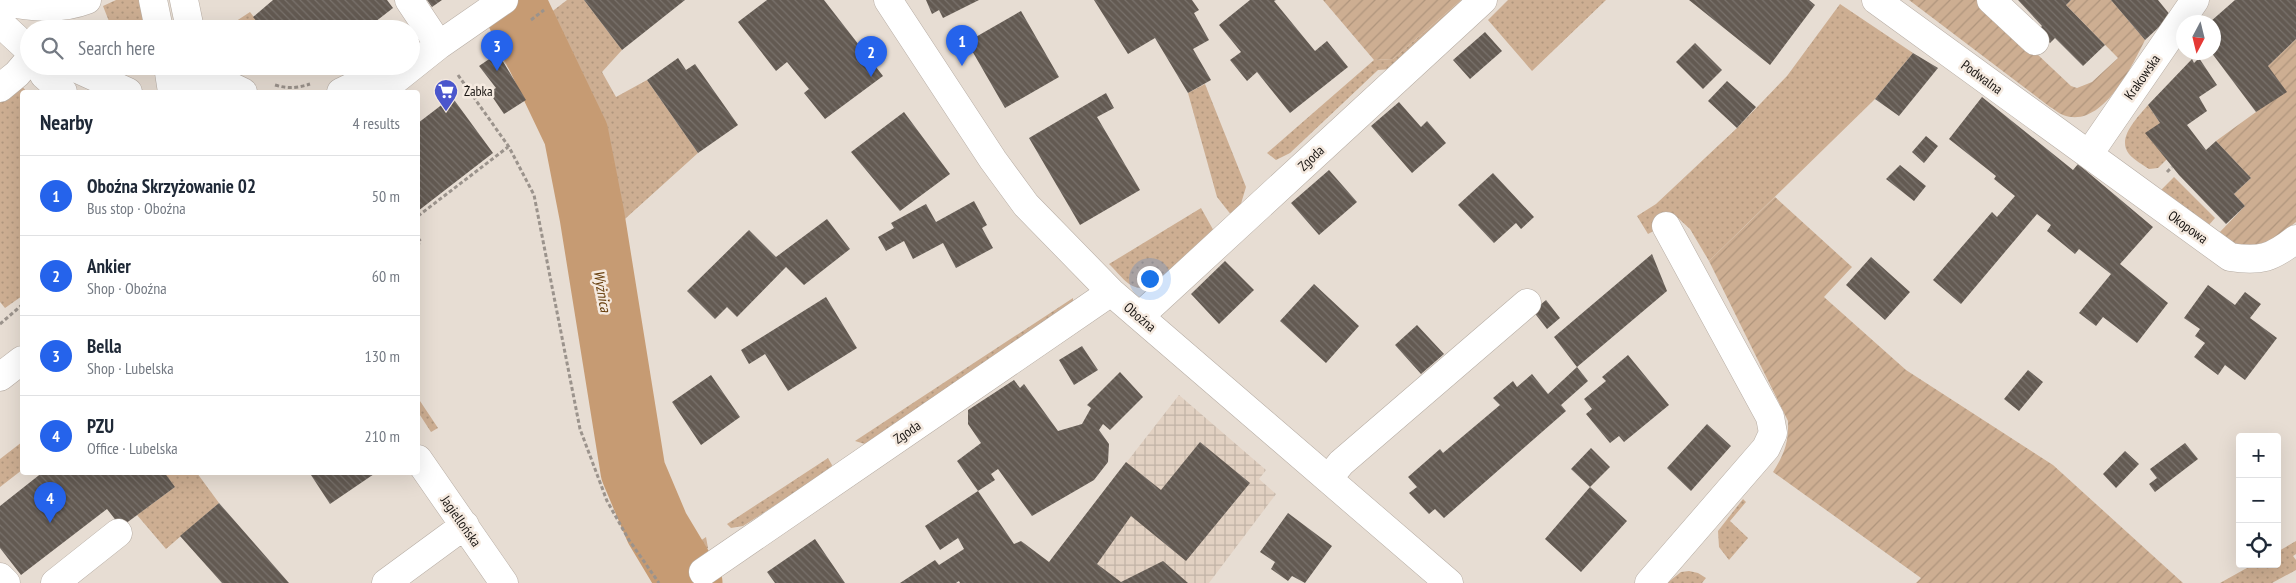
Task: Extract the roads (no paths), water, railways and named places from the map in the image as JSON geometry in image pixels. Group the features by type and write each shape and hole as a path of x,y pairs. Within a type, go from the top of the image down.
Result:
{"street":[{"path":"0,1 61,8 87,0"},
{"path":"153,0 157,20"},
{"path":"184,0 188,20"},
{"path":"409,0 439,45"},
{"path":"420,60 504,0"},
{"name":"Oboźna","path":"888,0 993,160 1026,205 1111,292 1448,583"},
{"name":"Zgoda","path":"1140,316 1483,0"},
{"name":"Podwalna","path":"1876,0 2089,154"},
{"path":"1991,0 2035,41"},
{"name":"Krakowska","path":"2089,154 2195,0"},
{"path":"0,23 20,42"},
{"path":"420,54 439,45"},
{"path":"3,81 20,67"},
{"path":"44,75 61,90"},
{"path":"91,75 124,90"},
{"path":"169,75 172,90"},
{"path":"345,90 377,75"},
{"path":"383,90 401,75"},
{"path":"183,90 194,86 223,81"},
{"name":"Okopowa","path":"2089,154 2230,257 2248,260 2266,258 2296,239"},
{"path":"1649,583 1752,466 1771,440 1772,433 1770,417 1666,226"},
{"name":"Zgoda","path":"703,572 1111,292"},
{"path":"1328,479 1341,463 1527,303"},
{"path":"0,377 20,362"},
{"name":"Jagiellońska","path":"420,462 504,583"},
{"path":"386,583 465,525"},
{"path":"55,583 118,533"},
{"path":"0,577 6,583"}],"waterway":[{"name":"Wyżnica","path":"512,0 576,134 592,216 633,471 657,528 690,583"}],"place":[{"name":"Oboźna Skrzyżowanie 02","path":"962,66"},
{"name":"Bella","path":"497,71"},
{"name":"Ankier","path":"871,77"},
{"name":"Żabka","path":"446,112"},
{"name":"PZU","path":"50,523"}]}
